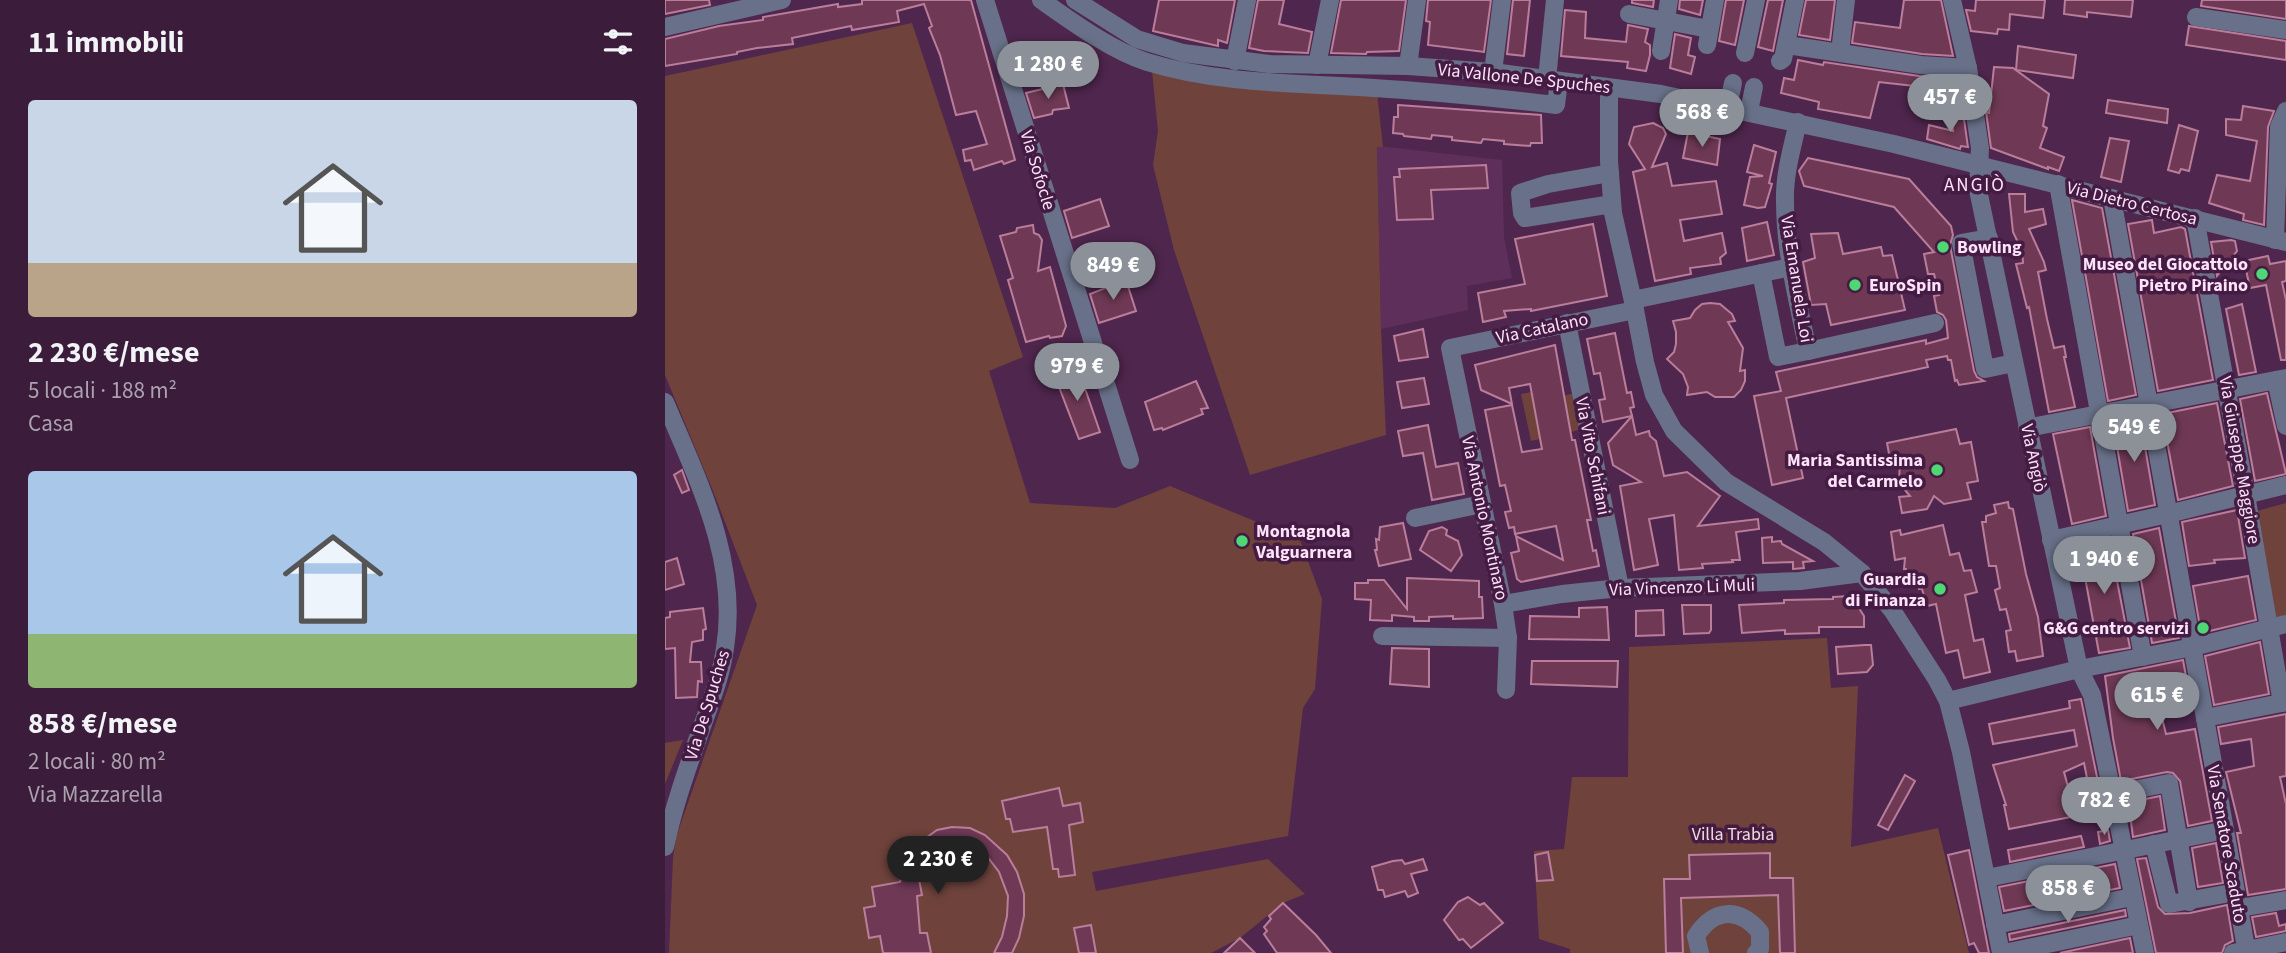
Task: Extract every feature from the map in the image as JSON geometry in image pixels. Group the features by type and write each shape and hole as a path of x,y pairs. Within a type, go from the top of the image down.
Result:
{"street":[{"path":"665,27 782,0"},
{"name":"Via Sofocle","path":"985,0 1130,460"},
{"path":"1041,0 1088,33 1145,61 1191,71 1257,81 1466,95 1556,105 1553,80 1555,0"},
{"name":"Via Vallone De Spuches","path":"1075,0 1137,39 1183,53 1235,61 1408,66 1493,72 1661,94 1749,111 1979,165"},
{"path":"1235,61 1247,0"},
{"path":"1317,65 1330,0"},
{"path":"1408,66 1417,0"},
{"path":"1493,72 1502,0"},
{"path":"1661,51 1668,0"},
{"path":"1629,14 1665,22 1708,37 1715,0"},
{"path":"1745,54 1756,0"},
{"path":"1795,0 1783,53 1840,52 1921,65 1968,68"},
{"path":"1840,52 1846,0"},
{"name":"Via Angiò","path":"1952,0 1968,68 1980,148 1978,190 2050,540 2079,669 2092,695 2145,953"},
{"path":"2196,17 2286,30"},
{"path":"1466,95 1468,70"},
{"path":"1728,107 1733,83"},
{"path":"1749,111 1753,87"},
{"path":"1609,88 1612,204 1654,395 1674,431 1726,482 1787,522 1824,542 1862,573 1892,610 1948,701 2003,953 2139,925"},
{"path":"2281,241 2279,127 2286,111"},
{"name":"Via Emanuela Loi","path":"1798,122 1787,171 1784,201 1791,267 1808,351 1935,323"},
{"name":"Via Dietro Certosa","path":"1979,165 2281,241"},
{"path":"1610,173 1548,184 1520,193 1525,218 1612,204"},
{"path":"2057,184 2143,657"},
{"name":"Via Senatore Scaduto","path":"2112,198 2238,900 2242,952"},
{"name":"Via Giuseppe Maggiore","path":"2195,218 2246,495 2278,626 2284,702"},
{"path":"1989,239 1961,243 1985,369 2014,363"},
{"name":"Via Catalano","path":"1450,348 1567,323 1791,267"},
{"path":"1761,273 1779,357 1808,351"},
{"name":"Via Vito Schifani","path":"1567,323 1620,588"},
{"name":"Via Antonio Montinaro","path":"1450,348 1503,604 1508,638 1506,690"},
{"path":"2027,428 2281,379 2286,426"},
{"name":"Via De Spuches","path":"665,402 717,534 724,569 728,618 725,649 715,692 672,816 665,847"},
{"path":"2050,540 2286,485"},
{"path":"1415,518 1482,504"},
{"name":"Via Vincenzo Li Muli","path":"1503,604 1620,588 1800,582 1862,573"},
{"path":"1948,701 2079,669 2193,647 2278,626"},
{"path":"1382,636 1508,638"},
{"path":"2206,718 2284,702"},
{"path":"2113,794 2169,783 2189,902"},
{"path":"1987,878 2225,830"},
{"path":"2154,844 2169,904 2286,900"},
{"path":"1995,925 2132,897"},
{"path":"1700,953 1696,936 1705,923 1720,915 1736,915 1751,922 1760,933 1760,949 1756,953"},
{"path":"2242,952 2286,942"}],"shaded area":[{"path":"1377,146 1502,160 1504,237 1512,278 1467,286 1468,310 1381,329"}],"green space":[{"path":"912,23 1023,357 989,371 1030,503 1115,508 1170,486 1300,540 1322,599 1315,689 1303,708 1288,836 1092,872 1096,891 1268,859 1305,894 1283,903 1240,938 1211,953 669,953 676,837 757,605 665,375 665,76"},
{"path":"1152,71 1377,92 1383,147 1377,147 1386,435 1250,475 1174,250 1153,165 1158,131"},
{"path":"1545,389 1547,398 1572,394 1579,430 1531,441 1521,394"},
{"path":"2286,503 2286,617 2276,619 2257,511"},
{"name":"Villa Trabia","path":"1827,638 1831,688 1858,686 1851,847 1938,828 1969,953 1570,953 1570,949 1539,939 1534,851 1564,849 1572,777 1628,777 1629,647"},
{"path":"683,740 665,784 665,743"}],"building":[{"path":"665,0 709,0 710,5 665,14"},
{"path":"862,0 971,0 1015,160 1004,164 1002,161 974,170 971,160 965,161 963,150 987,144 976,111 956,115 924,4 897,11 899,22 852,30 851,26 792,38 793,44 757,48 665,66 665,39 719,26 763,20 763,17 838,4 838,7 862,4"},
{"path":"1159,0 1235,0 1227,43 1218,40 1218,46 1153,31"},
{"path":"1258,0 1284,0 1279,24 1312,32 1308,53 1249,48"},
{"path":"1341,0 1406,0 1399,51 1331,53"},
{"path":"1428,0 1491,0 1484,52 1428,45"},
{"path":"1513,0 1530,0 1524,56 1507,54"},
{"path":"1632,0 1654,0 1653,7 1632,3"},
{"path":"1680,0 1703,0 1700,15 1679,9"},
{"path":"1726,0 1744,0 1735,45 1719,41"},
{"path":"1768,0 1783,0 1773,51 1758,47"},
{"path":"1806,0 1835,0 1830,40 1799,35"},
{"path":"1904,0 1941,0 1953,56 1852,43 1855,22 1900,28"},
{"path":"1976,0 2045,0 2043,18 2010,14 2009,30 1998,29 1997,34 1971,31 1966,10 1975,11"},
{"path":"2065,0 2133,0 2131,17 2087,12 2087,17 2064,14"},
{"path":"2202,0 2286,0 2286,19 2201,6"},
{"path":"1565,10 1586,12 1585,38 1626,42 1628,25 1648,29 1645,42 1650,45 1650,55 1646,71 1627,68 1628,62 1561,56"},
{"path":"2189,26 2286,41 2286,60 2186,45"},
{"path":"1675,34 1691,38 1688,55 1695,57 1691,74 1670,68"},
{"path":"2018,46 2076,55 2073,78 2016,70"},
{"path":"1798,60 1958,79 1960,91 1879,82 1870,118 1818,109 1819,102 1781,93 1784,78 1794,80"},
{"path":"1994,67 2013,68 2049,94 2043,126 2047,128 2040,148 2064,157 2059,171 1991,148 1986,112 1989,113"},
{"path":"1063,84 1069,108 1053,110 1052,114 1034,118 1026,93"},
{"path":"2108,100 2168,109 2167,123 2106,113"},
{"path":"1398,105 1541,115 1542,143 1531,143 1530,146 1483,139 1481,143 1432,135 1431,139 1404,136 1393,133 1394,117 1398,117"},
{"path":"2243,106 2274,111 2268,127 2264,225 2243,220 2244,214 2209,203 2217,175 2250,181 2257,141 2226,135 2226,119 2241,120"},
{"path":"1952,117 1964,119 1968,147 1961,146 1960,149 1927,139 1929,125 1953,131"},
{"path":"1653,123 1663,128 1666,134 1652,167 1667,163 1672,186 1716,181 1722,214 1680,220 1684,241 1722,233 1726,253 1720,258 1721,264 1690,268 1691,274 1655,281 1633,172 1645,169 1629,144 1634,127"},
{"path":"2179,125 2198,131 2189,171 2181,169 2179,173 2168,170"},
{"path":"1688,132 1720,139 1717,165 1683,158"},
{"path":"2110,138 2129,141 2121,182 2101,177"},
{"path":"1754,145 1776,152 1769,183 1772,184 1765,207 1758,208 1744,205 1750,177 1763,176 1747,172"},
{"path":"1808,158 1909,179 1951,226 1953,235 1950,245 1974,371 1977,377 1984,381 1959,385 1957,380 1955,381 1951,360 1948,360 1947,356 1926,360 1928,367 1786,398 1803,478 1772,485 1754,396 1781,391 1776,372 1926,340 1926,344 1948,338 1946,320 1937,312 1934,296 1939,295 1934,274 1928,274 1924,254 1934,252 1894,207 1804,186 1799,171"},
{"path":"1486,165 1488,188 1431,190 1433,219 1397,220 1394,177 1400,177 1399,169"},
{"path":"2009,194 2025,194 2025,212 2043,209 2046,224 2029,229 2044,262 2046,270 2038,272 2047,319 2054,348 2064,346 2075,407 2049,412 2029,307 2027,308 2016,264 2023,263 2022,251 2013,232"},
{"path":"1100,199 1109,226 1072,238 1064,211"},
{"path":"2072,200 2102,208 2136,395 2108,401"},
{"path":"2152,220 2154,233 2181,227 2185,229 2213,380 2158,391 2128,224"},
{"path":"1767,222 1774,255 1747,261 1742,228"},
{"path":"1593,224 1607,296 1531,311 1504,311 1506,317 1483,322 1478,293 1525,284 1515,239"},
{"path":"1033,225 1034,233 1042,240 1038,271 1050,267 1066,326 1062,336 1049,336 1026,342 1008,280 1013,278 1000,236 1016,232 1017,228"},
{"path":"1838,233 1843,254 1881,247 1883,256 1892,255 1905,310 1831,325 1826,304 1811,305 1803,262 1815,258 1811,234"},
{"path":"2235,241 2237,251 2217,276 2211,242"},
{"path":"2268,256 2270,264 2286,261 2286,281 2282,282 2286,300 2286,360 2281,360 2266,285 2250,288 2244,261"},
{"path":"1126,280 1136,311 1099,323 1090,294"},
{"path":"1702,304 1720,304 1732,314 1735,321 1728,322 1743,348 1740,371 1745,370 1745,381 1734,397 1715,397 1707,392 1687,395 1688,387 1683,374 1667,359 1674,352 1676,344 1673,321 1690,318"},
{"path":"2242,304 2256,372 2239,375 2226,309"},
{"path":"1423,329 1428,357 1399,361 1394,336"},
{"path":"1615,333 1627,393 1631,392 1634,407 1630,408 1632,416 1603,422 1599,400 1605,399 1600,373 1594,374 1587,339"},
{"path":"1555,345 1572,440 1575,440 1591,520 1587,520 1593,551 1596,550 1599,566 1521,582 1517,579 1511,553 1519,551 1516,536 1563,560 1556,526 1515,534 1514,527 1509,528 1505,512 1511,511 1505,485 1500,486 1485,410 1512,405 1522,452 1542,449 1530,384 1509,388 1512,404 1481,390 1475,365"},
{"path":"1078,368 1100,432 1079,439 1054,374"},
{"path":"1424,378 1429,404 1402,408 1397,382"},
{"path":"1196,381 1208,408 1201,409 1203,414 1163,430 1154,430 1145,402"},
{"path":"2267,393 2286,474 2255,481 2240,399"},
{"path":"2217,403 2233,486 2178,500 2162,414"},
{"path":"1632,416 1636,435 1649,431 1656,441 1664,476 1687,472 1720,496 1698,526 1758,519 1759,529 1736,532 1740,560 1702,564 1703,568 1679,570 1674,515 1649,519 1658,565 1634,570 1620,486 1641,482 1613,465 1608,443"},
{"path":"2140,418 2155,505 2128,511 2113,423"},
{"path":"1428,425 1436,467 1458,463 1464,494 1432,500 1423,453 1403,456 1398,431"},
{"path":"2090,427 2106,516 2072,524 2053,434"},
{"name":"Maria Santissima del Carmelo","path":"1956,429 1960,444 1971,442 1978,481 1967,483 1971,499 1944,504 1934,496 1927,509 1902,513 1899,497 1910,496 1899,483 1900,459 1890,459 1887,443"},
{"path":"682,470 689,490 682,493 674,475"},
{"path":"2008,502 2009,508 2013,509 2038,617 2043,656 2017,661 2015,651 2009,652 2006,631 2011,630 2006,609 2000,610 1995,590 2000,588 1996,566 1989,566 1982,522 1986,522 1986,516 1996,513 1994,505"},
{"path":"2237,510 2245,558 2214,560 2215,563 2189,566 2182,522"},
{"path":"1403,523 1411,559 1379,566 1375,550 1380,527"},
{"path":"1943,525 1950,555 1959,553 1964,571 1971,570 1977,592 1965,595 1974,641 1983,639 1990,672 1964,678 1958,650 1946,653 1936,604 1927,606 1922,589 1919,589 1918,576 1908,578 1904,569 1905,558 1895,560 1891,532 1900,530 1901,535"},
{"path":"1442,527 1447,530 1446,535 1458,541 1462,555 1451,571 1420,550 1429,531"},
{"path":"2159,528 2179,638 2152,643 2133,534"},
{"path":"1772,537 1772,542 1781,541 1813,561 1803,562 1804,568 1793,569 1793,562 1763,563 1762,538"},
{"path":"2109,539 2130,648 2099,653 2079,545"},
{"path":"677,558 684,584 665,590 665,562"},
{"path":"2248,576 2256,620 2201,633 2193,586"},
{"path":"1407,578 1479,581 1483,618 1429,617 1429,621 1414,621 1414,617 1392,615 1392,621 1370,620 1371,600 1355,599 1355,583 1384,580 1407,609"},
{"path":"1851,596 1864,616 1864,627 1819,627 1819,633 1785,634 1785,630 1742,633 1739,605"},
{"path":"1682,605 1711,605 1709,633 1684,634"},
{"path":"1607,607 1609,640 1529,639 1530,616 1579,617 1579,608"},
{"path":"703,608 706,629 703,630 703,640 692,642 690,662 701,662 702,682 698,681 697,697 676,698 675,648 665,649 665,618 670,617 670,612"},
{"path":"1663,610 1664,635 1636,636 1636,611"},
{"path":"2260,642 2269,694 2214,705 2205,656"},
{"path":"1871,645 1873,665 1867,672 1838,674 1836,647"},
{"path":"1392,648 1429,649 1429,687 1390,684"},
{"path":"2183,660 2192,710 2161,714 2166,734 2195,729 2212,821 2188,826 2180,781 2173,773 2121,781 2105,676"},
{"path":"1532,661 1618,661 1617,687 1531,684"},
{"path":"2081,699 2104,811 2094,813 2084,763 2064,772 2076,816 2009,829 2006,805 1993,765 2077,746 2074,730 1993,744 1989,724 2070,708 2069,701"},
{"path":"2286,714 2286,776 2280,777 2286,804 2286,889 2248,895 2237,833 2241,833 2226,772 2254,766 2251,739 2221,744 2218,727"},
{"path":"1905,775 1915,781 1888,830 1878,825"},
{"path":"1059,788 1063,806 1080,803 1083,822 1069,825 1075,875 1059,877 1058,869 1053,869 1047,827 1013,832 1010,819 1006,819 1002,801"},
{"path":"2160,796 2165,830 2133,837 2129,806 2127,807 2126,803"},
{"path":"970,828 985,835 1007,855 1017,872 1024,894 1024,916 1012,953 994,953 1002,937 1007,916 1008,896 999,872 975,847 952,843 943,845 926,857 919,879 922,895 917,896 920,933 927,933 931,953 883,953 880,936 869,938 864,908 875,906 872,887 900,882 906,858 915,846 937,830"},
{"path":"2108,830 2110,841 2100,844 2098,832"},
{"path":"2081,836 2084,847 2010,862 2008,850"},
{"path":"2216,843 2223,883 2198,887 2192,848"},
{"path":"1969,850 1989,953 1979,953 1974,943 1969,945 1948,855"},
{"path":"1548,852 1553,880 1537,881 1535,855"},
{"path":"1770,853 1770,878 1793,878 1795,953 1780,953 1778,895 1681,898 1683,953 1666,953 1664,879 1690,879 1689,855"},
{"path":"2146,858 2158,907 2165,914 2190,913 2227,905 2233,941 2225,945 2222,953 2156,953 2137,859"},
{"path":"1423,859 1427,870 1411,874 1418,893 1408,897 1405,891 1385,897 1383,890 1378,890 1372,867 1393,861 1402,860 1405,864"},
{"path":"2115,864 2120,888 2004,911 1999,887"},
{"path":"1468,897 1480,905 1484,903 1503,923 1471,948 1463,939 1459,940 1444,920 1458,902"},
{"path":"1283,903 1331,953 1277,953 1264,934 1267,931 1264,927 1271,919 1269,916"},
{"path":"2125,910 2126,916 2010,940 2009,934"},
{"path":"2276,913 2279,926 2286,924 2286,931 2256,937 2252,917"},
{"path":"1091,925 1096,953 1079,953 1074,928"},
{"path":"1240,938 1255,953 1224,953"},
{"path":"2130,938 2133,953 2060,953"}],"place":[{"name":"Bowling","path":"1943,247"},
{"name":"Museo del Giocattolo Pietro Piraino","path":"2262,274"},
{"name":"EuroSpin","path":"1855,285"},
{"name":"Maria Santissima del Carmelo","path":"1937,470"},
{"name":"Montagnola Valguarnera","path":"1242,541"},
{"name":"Guardia di Finanza","path":"1940,589"},
{"name":"G&G centro servizi","path":"2203,628"}],"district":[{"name":"ANGIÒ","path":"1975,184"}]}
